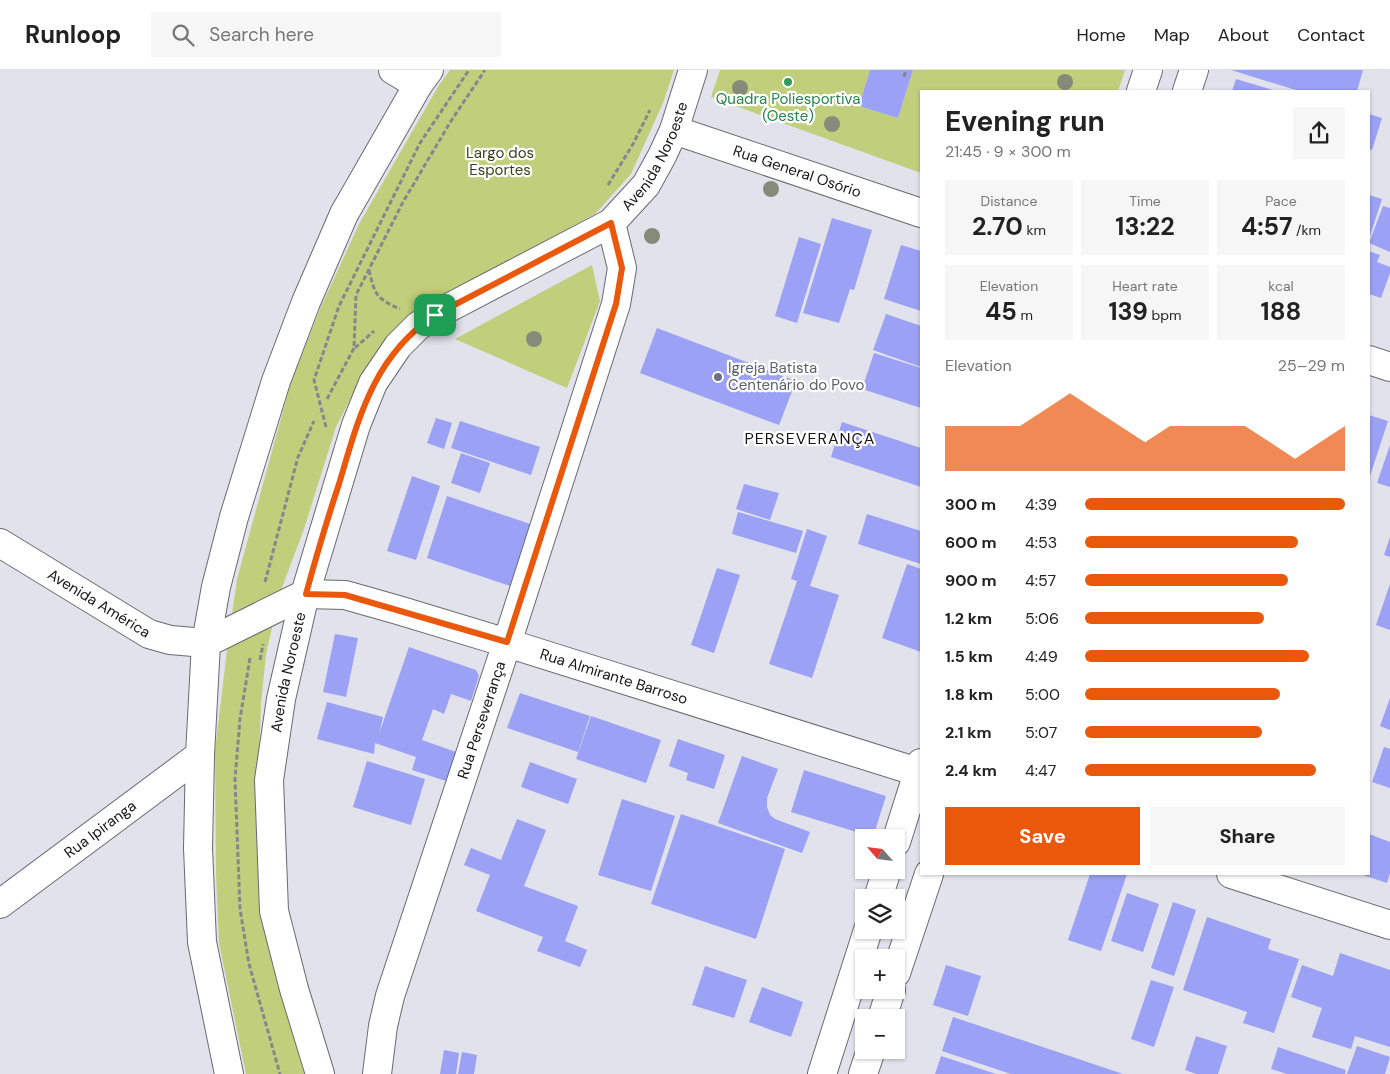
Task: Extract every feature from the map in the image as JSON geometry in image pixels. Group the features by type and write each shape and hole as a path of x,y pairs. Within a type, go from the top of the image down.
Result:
{"street":[{"path":"229,1074 202,942 198,848 200,755 206,643 216,587 234,517 276,381 306,302 344,214 423,78 393,70"},
{"name":"Avenida Noroeste","path":"320,1074 274,911 270,780 281,699 306,594 356,425 374,383 398,346 418,326 435,315 611,223 646,184 662,156 674,130 693,70"},
{"path":"1141,90 1148,70"},
{"path":"1187,90 1194,70"},
{"name":"Rua General Osório","path":"674,130 920,213"},
{"name":"Rua Perseverança","path":"377,1074 383,1026 390,996 616,304 622,268 611,223"},
{"path":"1370,360 1390,367"},
{"name":"Avenida América","path":"1,544 149,634 170,640 206,643"},
{"path":"206,643 306,594"},
{"name":"Rua Almirante Barroso","path":"306,594 345,595 507,642 920,769"},
{"name":"Rua Ipiranga","path":"0,904 200,755"},
{"path":"900,829 920,769"},
{"path":"904,949 929,875"},
{"path":"1234,875 1390,925"},
{"path":"822,1074 865,939"},
{"path":"863,1074 868,1059"}],"path":[{"path":"354,348 356,295 413,186 451,121 485,70"},
{"path":"904,77 906,70"},
{"path":"617,169 633,144 654,103"},
{"path":"369,269 374,293 388,304 400,309 393,314"},
{"path":"327,399 354,348 380,326"},
{"path":"265,582 298,457 314,421"}],"green space":[{"name":"Largo dos Esportes","path":"450,70 674,70 663,103 631,174 595,214 414,312 363,374 336,427 304,529 280,593 266,654 261,704 258,784 264,913 277,982 306,1074 246,1074 219,943 216,874 215,750 237,579 291,382 320,309 359,224 439,85"},
{"path":"720,70 870,70 859,106 898,118 913,70 1125,70 1118,90 920,90 920,173 711,97"},
{"path":"592,265 600,301 567,388 455,339"}],"building":[{"path":"870,70 913,70 898,118 859,106"},
{"path":"1231,70 1363,70 1357,90 1296,90"},
{"path":"1236,79 1273,90 1232,90"},
{"path":"1370,114 1382,118 1372,150 1370,149"},
{"path":"1370,195 1382,199 1370,236"},
{"path":"1383,206 1390,208 1390,252 1370,243"},
{"path":"832,218 872,230 854,290 850,289 839,323 803,313"},
{"path":"799,237 821,244 797,323 775,316"},
{"path":"901,245 920,251 920,311 884,299"},
{"path":"1370,251 1380,255 1377,262 1390,267 1390,273 1381,298 1370,294"},
{"path":"886,314 920,326 920,367 873,350"},
{"name":"Igreja Batista Centenário do Povo","path":"657,328 796,381 779,425 640,373"},
{"path":"874,353 920,368 920,408 862,389"},
{"path":"1370,415 1388,421 1370,476"},
{"path":"436,418 452,423 444,449 427,443"},
{"path":"460,421 540,447 531,475 451,448"},
{"path":"842,422 920,448 920,487 831,457"},
{"path":"1390,445 1390,487 1377,483"},
{"path":"461,453 490,463 480,493 451,483"},
{"path":"412,476 440,486 416,560 387,551"},
{"path":"744,484 779,493 770,520 736,509"},
{"path":"447,496 530,524 510,586 427,558"},
{"path":"738,512 803,531 796,553 732,534"},
{"path":"867,514 920,531 920,564 858,544"},
{"path":"807,529 827,536 810,586 839,595 812,678 769,664 797,581 791,579"},
{"path":"1390,537 1390,557 1384,555"},
{"path":"907,564 920,569 920,652 882,638"},
{"path":"717,568 740,575 714,653 691,645"},
{"path":"1390,584 1390,630 1376,625"},
{"path":"335,634 358,638 346,697 323,692"},
{"path":"409,647 476,670 479,676 471,701 451,694 444,714 433,709 422,740 456,752 446,781 412,770 416,757 375,743 374,754 317,739 327,702 383,717 379,734"},
{"path":"520,693 590,716 578,752 507,728"},
{"path":"1390,698 1390,730 1380,726"},
{"path":"591,716 661,740 646,783 576,759"},
{"path":"678,739 725,755 714,789 686,780 688,773 669,766"},
{"path":"1384,747 1390,749 1390,788 1372,782"},
{"path":"742,756 778,769 767,798 767,807 770,815 775,819 810,832 802,853 718,823"},
{"path":"367,761 425,779 411,825 353,807"},
{"path":"530,762 577,779 568,804 521,787"},
{"path":"804,770 886,796 876,829 855,829 855,832 791,812"},
{"path":"622,799 675,816 651,891 598,875"},
{"path":"681,814 785,849 756,939 651,904"},
{"path":"517,819 546,830 524,886 578,906 565,941 587,950 580,967 537,951 543,937 476,911 490,875 464,865 471,848 501,860"},
{"path":"1370,834 1390,842 1390,873 1387,883 1363,875 1370,875"},
{"path":"1090,875 1127,875 1101,951 1068,940"},
{"path":"1127,893 1159,904 1143,952 1111,941"},
{"path":"1173,902 1196,910 1174,976 1151,968"},
{"path":"1207,917 1271,939 1268,949 1299,959 1274,1033 1243,1023 1247,1012 1183,990"},
{"path":"1340,953 1390,970 1390,1047 1355,1036 1351,1049 1312,1037 1322,1008 1291,997 1302,965 1333,976"},
{"path":"946,965 981,976 968,1016 933,1005"},
{"path":"705,966 747,980 734,1018 692,1005"},
{"path":"1151,980 1174,987 1154,1047 1131,1039"},
{"path":"762,987 803,1002 791,1037 749,1022"},
{"path":"953,1017 1123,1074 1011,1074 942,1051"},
{"path":"1196,1036 1227,1046 1218,1074 1196,1074 1185,1070"},
{"path":"1357,1046 1390,1057 1385,1074 1347,1074"},
{"path":"1278,1047 1346,1070 1345,1074 1287,1074 1271,1069"},
{"path":"444,1050 459,1053 456,1074 440,1074"},
{"path":"462,1052 477,1055 474,1074 458,1074"},
{"path":"941,1056 996,1074 935,1074"}],"place":[{"name":"Quadra Poliesportiva (Oeste)","path":"788,82"},
{"name":"Igreja Batista Centenário do Povo","path":"718,377"}],"district":[{"name":"PERSEVERANÇA","path":"810,438"}],"route":[{"path":"611,223 622,268 616,304 507,642 345,595 306,594 356,425 374,383 398,346 418,326 435,315 611,223"}]}
